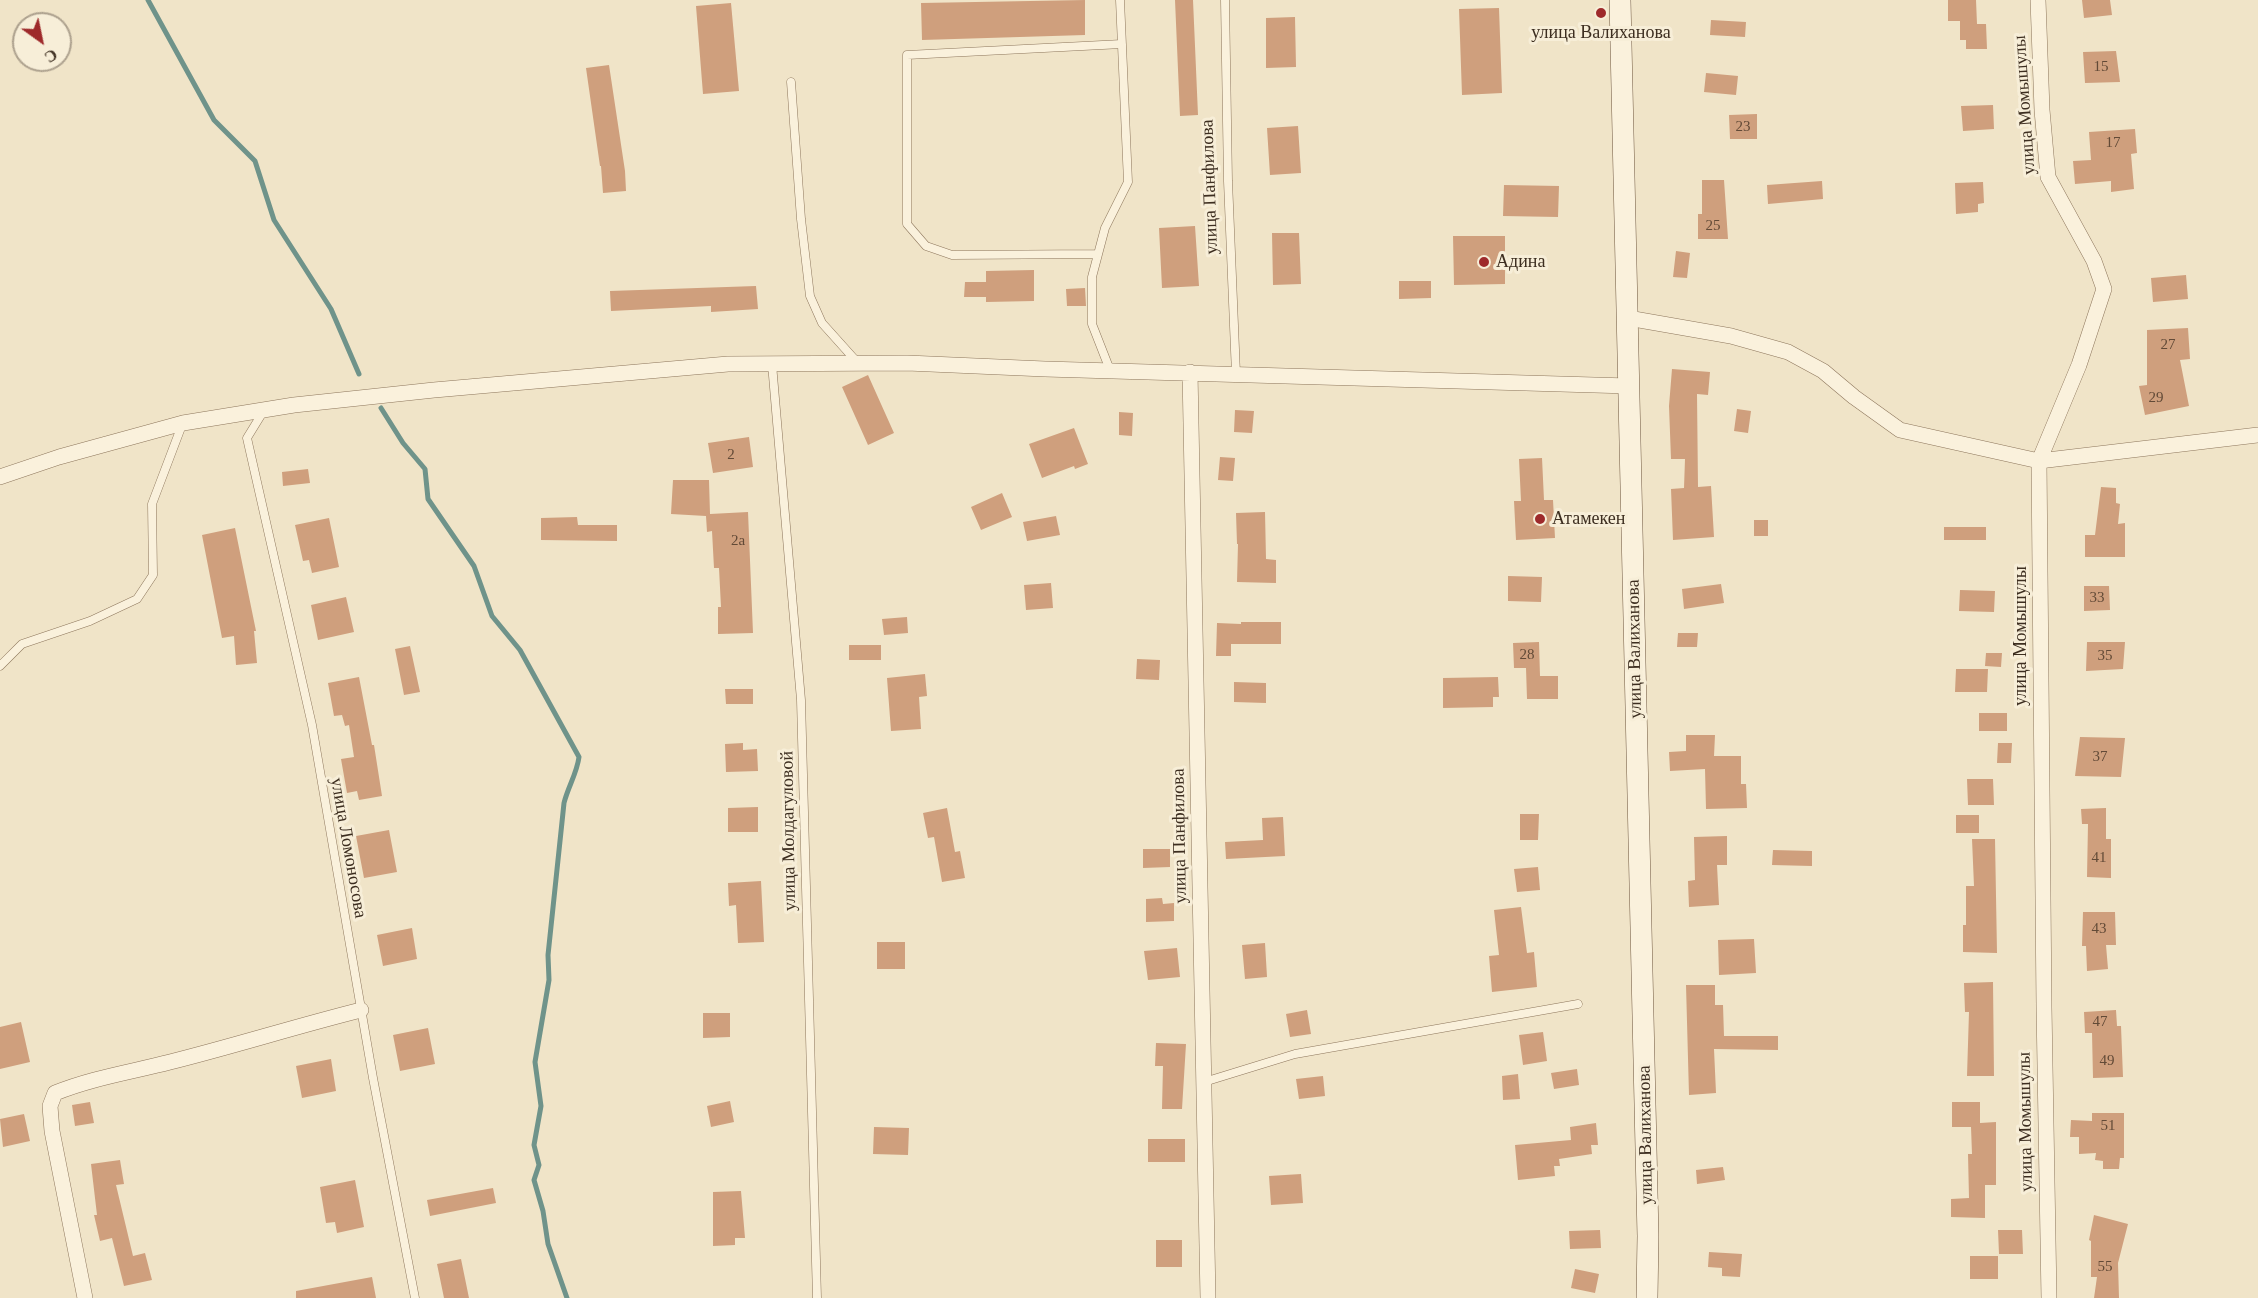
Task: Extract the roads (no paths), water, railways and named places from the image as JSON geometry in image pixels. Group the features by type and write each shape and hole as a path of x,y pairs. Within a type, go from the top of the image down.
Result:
{"main road":[{"name":"улица Валиханова","path":"1620,0 1648,1236 1647,1298"}],"street":[{"name":"улица Момышулы","path":"2038,0 2042,110 2048,177 2094,261 2104,289 2079,364 2039,462 2043,983 2049,1298"},
{"path":"1628,318 1731,336 1788,352 1823,371 1900,430 2039,462 2258,435"},
{"path":"0,477 59,457 183,423 264,410 434,390 728,364 907,363 1629,386"},
{"name":"улица Панфилова","path":"1190,372 1208,1298"},
{"path":"86,1298 52,1131 50,1106 55,1093 83,1082 170,1062 361,1010"}],"lane":[{"path":"1110,370 1092,324 1092,277 1105,228 1128,182 1120,0"},
{"name":"улица Панфилова","path":"1225,0 1228,181 1236,374"},
{"path":"1098,254 952,255 926,246 907,224 907,55 1122,44"},
{"path":"791,82 801,219 810,297 822,323 858,363"},
{"name":"улица Молдагуловой","path":"772,364 801,700 817,1298"},
{"name":"улица Ломоносова","path":"264,410 247,438 312,725 361,1010 415,1298"},
{"path":"0,666 22,644 90,621 137,599 153,575 152,504 183,423"},
{"path":"1204,1082 1295,1054 1578,1004"}],"waterway":[{"path":"148,0 214,120 255,161 274,220 331,309 359,374"},
{"path":"381,408 403,443 425,469 428,499 474,566 492,616 520,650 579,757 564,803 548,955 549,980 535,1062 541,1106 534,1145 539,1165 534,1180 543,1211 548,1244 567,1298"}],"place":[{"name":"улица Валиханова","path":"1601,13"},
{"name":"Адина","path":"1484,262"},
{"name":"Атамекен","path":"1540,519"}]}
